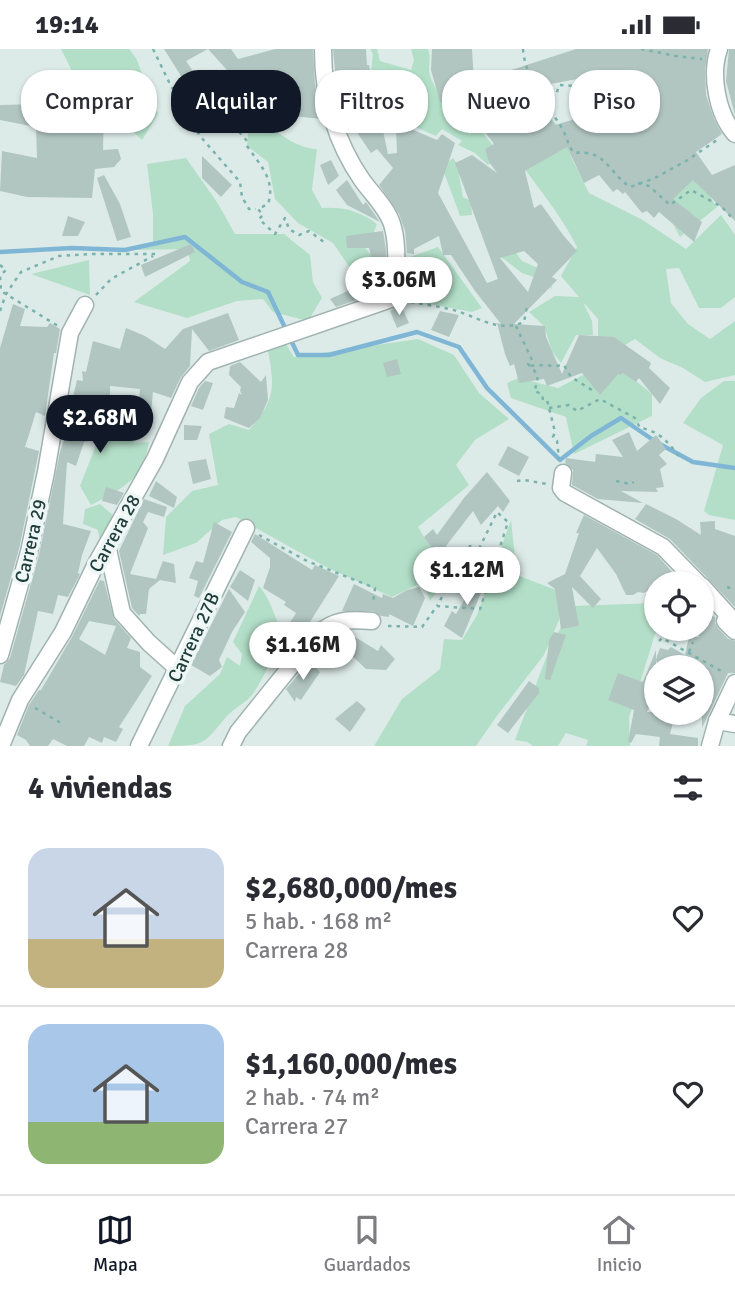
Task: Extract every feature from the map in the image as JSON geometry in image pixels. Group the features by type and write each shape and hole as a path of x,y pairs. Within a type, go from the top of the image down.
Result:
{"street":[{"path":"323,49 329,105 336,134 360,178 386,212 392,225 395,241 394,298"},
{"path":"717,54 718,103 733,132"},
{"name":"Carrera 28","path":"5,734 20,700 63,632 107,544 155,459 190,381 208,362 394,298"},
{"name":"Carrera 29","path":"0,655 29,552 46,473 70,333 85,305"},
{"path":"563,480 663,547 686,571"},
{"name":"Carrera 27B","path":"139,746 246,528"},
{"path":"107,544 122,613 149,643 178,669"},
{"path":"714,600 729,616 725,621 735,631"},
{"path":"231,746 238,732 316,635 330,624 354,619 372,621"},
{"path":"710,746 729,678"},
{"path":"717,721 735,724"}],"path":[{"path":"153,49 200,137 240,181 242,197 249,209 258,209 268,204 271,195 267,173 240,133"},
{"path":"523,49 527,70"},
{"path":"641,49 676,57 717,54"},
{"path":"555,96 559,85 569,86"},
{"path":"555,120 574,153 587,152 597,155 630,187 686,161 733,132"},
{"path":"638,183 649,186 670,205 691,190 722,207 732,218 735,217"},
{"path":"258,209 263,215 259,219 275,234 285,218 289,229 299,235 309,231 324,242 324,246"},
{"path":"0,311 6,294 20,272 59,257 156,254 111,279 85,305"},
{"path":"0,265 6,270 0,276 1,291 70,333"},
{"path":"394,298 460,312 490,325 516,326 524,322 527,306"},
{"path":"516,326 532,360 528,363 537,371 539,380 534,391 542,394 542,400 547,400 555,432 553,437 557,441 558,458 565,463 560,469 563,480 517,481"},
{"path":"531,366 564,365 571,377 595,392"},
{"path":"549,408 569,405 577,411 600,399 635,418 640,428 654,430 682,460"},
{"path":"616,481 630,484 634,482"},
{"path":"246,528 307,561 375,588 372,621 380,626 422,627 437,606 470,546 477,553 498,512 508,522 480,609 437,606"},
{"path":"727,587 735,590"},
{"path":"659,642 662,638 729,678"},
{"path":"689,653 693,642"},
{"path":"20,700 61,723"}],"green space":[{"path":"61,49 129,49 141,70 72,70"},
{"path":"370,49 377,49 380,61 411,70 371,70 373,54"},
{"path":"411,49 428,49 429,71 442,98 442,129 436,136 428,133 428,70 411,70 414,60"},
{"path":"555,123 561,130 589,193 641,219 686,249 721,215 735,235 735,297 721,308 699,308 679,268 666,269 671,303 688,324 710,339 735,321 735,375 705,382 660,358 635,339 620,348 626,373 652,394 652,416 574,454 566,417 511,398 507,383 519,378 558,388 602,365 598,319 583,302 592,321 593,335 576,335 561,363 552,351 544,326 529,312 555,296 579,297 561,276 577,247 555,210 513,153 523,133 555,133"},
{"path":"135,133 146,133 142,140"},
{"path":"248,133 279,133 301,146 317,149 312,190 322,208 351,211 377,224 373,234 362,244 381,267 352,271 333,243 298,223 275,199 268,162 247,146"},
{"path":"449,133 483,133 500,154 488,165 475,153 458,145 462,141"},
{"path":"186,158 217,202 235,234 284,234 310,255 313,282 322,298 308,321 273,312 263,299 237,301 187,318 134,302 190,261 188,249 132,250 153,243 153,214 147,164"},
{"path":"453,158 462,171 459,175 463,197 471,201 472,215 460,216 442,167"},
{"path":"687,162 717,207 680,237 651,181"},
{"path":"511,246 522,261 549,273 552,289 539,279 522,273 492,250"},
{"path":"438,247 482,308 472,312 414,301 411,292 410,257"},
{"path":"89,260 90,295 31,274"},
{"path":"418,339 454,355 479,393 509,419 475,440 456,465 469,485 418,527 448,576 430,601 423,582 392,597 326,567 236,517 222,520 196,543 163,555 166,517 192,491 218,485 209,434 229,424 249,430 264,410 272,385 268,351 286,344 294,357"},
{"path":"724,381 735,381 735,520 709,515 704,511 723,445 683,423 701,398"},
{"path":"118,415 127,420 147,422 149,431 138,424 130,427 134,443 149,442 146,455 130,481 91,505 80,486 100,435 92,431 101,428 105,421"},
{"path":"100,504 114,516 113,529 100,544 98,530 83,524 85,509"},
{"path":"511,520 517,575 561,592 559,620 544,655 476,746 374,746 402,699 440,669 444,639 462,640 477,615"},
{"path":"259,586 284,637 261,681 249,698 203,741 190,745 168,746 185,706 220,674 227,657 240,666 242,654 233,642"},
{"path":"644,603 644,641 653,641 649,655 644,655 644,670 629,718 630,746 586,746 588,740 566,733 558,746 533,746 515,740 549,650 572,606"}],"building":[{"path":"164,49 208,49 186,61 192,70 177,70"},
{"path":"208,49 231,49 238,59 275,49 313,49 315,118 301,117 301,70 226,69"},
{"path":"333,49 366,49 370,70 335,70"},
{"path":"432,49 472,49 473,70 442,70 440,102 431,70"},
{"path":"576,49 708,49 706,95 722,134 696,152 712,175 735,165 735,221 693,180 673,199 702,222 694,242 659,212 654,218 647,211 642,213 625,192 623,194 617,189 613,192 599,175 584,183 567,147 525,171 534,208 541,204 577,251 552,277 557,280 514,324 545,326 546,337 562,374 579,335 614,337 651,363 649,368 670,388 660,404 639,378 636,382 623,373 618,374 600,395 582,373 547,386 544,379 519,383 514,364 510,366 505,354 497,323 501,324 451,255 443,255 439,236 414,249 414,254 407,253 405,231 399,214 379,185 393,168 377,149 371,153 357,133 384,133 388,154 397,153 396,133 420,133 437,140 442,134 455,143 438,193 487,283 498,279 455,163 472,155 497,173 489,162 485,149 494,144 486,133 555,133 555,125 569,121 569,133 660,133 660,70 569,70 569,81 555,83 555,70 511,70","holes":["524,251 538,264 528,292 500,258"]},
{"path":"729,49 735,49 735,115 726,81"},
{"path":"21,104 21,124 0,120 0,105"},
{"path":"36,133 103,133 103,150 118,149 121,159 114,167 95,169 92,198 27,197 0,191 2,151 37,158"},
{"path":"202,156 232,185 221,197 202,178"},
{"path":"331,160 339,176 328,185 320,165"},
{"path":"104,175 120,204 131,237 117,241 97,178"},
{"path":"347,180 363,205 366,202 380,222 347,205 336,190"},
{"path":"68,216 85,222 78,236 62,236"},
{"path":"383,231 386,250 385,290 381,291 376,280 376,293 336,307 330,299 376,278 369,248 347,248 346,236"},
{"path":"191,244 195,252 145,277 141,265"},
{"path":"13,304 25,309 20,326 47,327 50,323 60,329 45,416 36,412 25,447 39,451 19,549 0,616 0,348"},
{"path":"401,305 409,323 397,328 390,311"},
{"path":"440,311 459,315 449,337 431,330"},
{"path":"228,313 239,340 209,351 192,329 190,366 181,377 171,398 153,392 151,413 138,412 140,389 110,386 110,406 105,406 97,440 84,442 76,466 67,462 63,524 91,531 82,555 80,574 68,597 58,595 53,614 38,611 24,675 16,686 0,682 4,665 10,658 39,555 60,452 68,427 65,425 69,400 72,401 77,380 83,381 82,371 86,372 93,341 120,349 126,328 165,349 183,329"},
{"path":"397,359 401,374 387,377 383,363"},
{"path":"240,362 261,382 266,375 268,400 260,418 249,428 224,418 226,407 234,408 239,393 242,395 241,387 229,375 230,366"},
{"path":"205,381 213,383 203,410 191,406"},
{"path":"184,425 202,426 197,440 184,440"},
{"path":"629,432 637,451 656,435 666,449 659,455 667,464 660,469 664,487 656,488 658,492 621,491 643,503 598,499 572,485 573,470 565,463 566,458 595,462 596,454 623,457 612,440"},
{"path":"508,446 529,457 519,476 498,465"},
{"path":"206,459 211,479 193,484 188,462"},
{"path":"487,472 510,501 503,512 498,506 481,525 473,511 446,546 448,548 437,556 424,537 433,529 437,535"},
{"path":"156,481 177,497 174,508 149,496"},
{"path":"106,487 124,493 117,505 102,501"},
{"path":"144,499 167,507 164,517 148,512 143,522 148,528 130,574 156,579 163,561 174,564 176,583 160,580 149,589 146,614 139,616 132,608 119,551"},
{"path":"646,504 701,535 700,522 715,521 715,529 735,536 735,607 714,585 714,571 701,571 670,539 635,519"},
{"path":"584,515 657,555 671,571 644,571 644,593 626,595 616,574 597,548 580,576 601,599 593,608 572,587 579,626 561,629 555,589 547,583 565,574 579,533 576,533"},
{"path":"214,522 232,532 199,598 194,596 198,581 189,578 196,561 203,563"},
{"path":"255,534 312,570 315,565 339,576 299,639 286,629 296,613 284,605 286,602 263,588 270,558 251,542"},
{"path":"240,570 255,580 248,601 230,587"},
{"path":"482,570 489,574 462,638 444,626 452,611 456,614"},
{"path":"100,580 104,581 114,619 131,638 127,648 140,652 140,667 152,676 119,727 123,729 116,742 104,737 102,743 89,737 84,746 67,746 53,739 48,746 30,746 17,735 29,705 41,690 72,637","holes":["89,621 116,626 105,655 79,639"]},
{"path":"354,584 382,598 383,594 393,598 419,587 425,598 413,626 389,614 389,617 373,611 342,611"},
{"path":"229,589 245,612 219,660 222,667 210,676 191,665"},
{"path":"714,617 718,628 728,639 735,641 735,673 728,673 714,703 714,655 685,655 688,641 714,641"},
{"path":"345,631 378,651 381,645 395,659 386,670 366,669 345,649 347,646 329,638"},
{"path":"554,632 566,635 550,680 545,679 549,640"},
{"path":"671,647 685,655 657,655 660,648 668,650"},
{"path":"310,661 320,672 301,700 296,697 295,702 286,689"},
{"path":"618,673 643,682 644,680 644,725 672,725 670,734 698,738 698,746 659,746 660,737 636,734 631,743 628,742 634,710 608,700"},
{"path":"529,681 539,688 539,693 508,733 497,725"},
{"path":"357,701 366,709 350,732 335,719"}],"waterway":[{"path":"0,252 72,248 125,250 185,237 242,282 268,292 298,355 329,355 417,332 459,347 487,388 560,460 591,436 621,418 656,442 693,462 735,468"}]}
